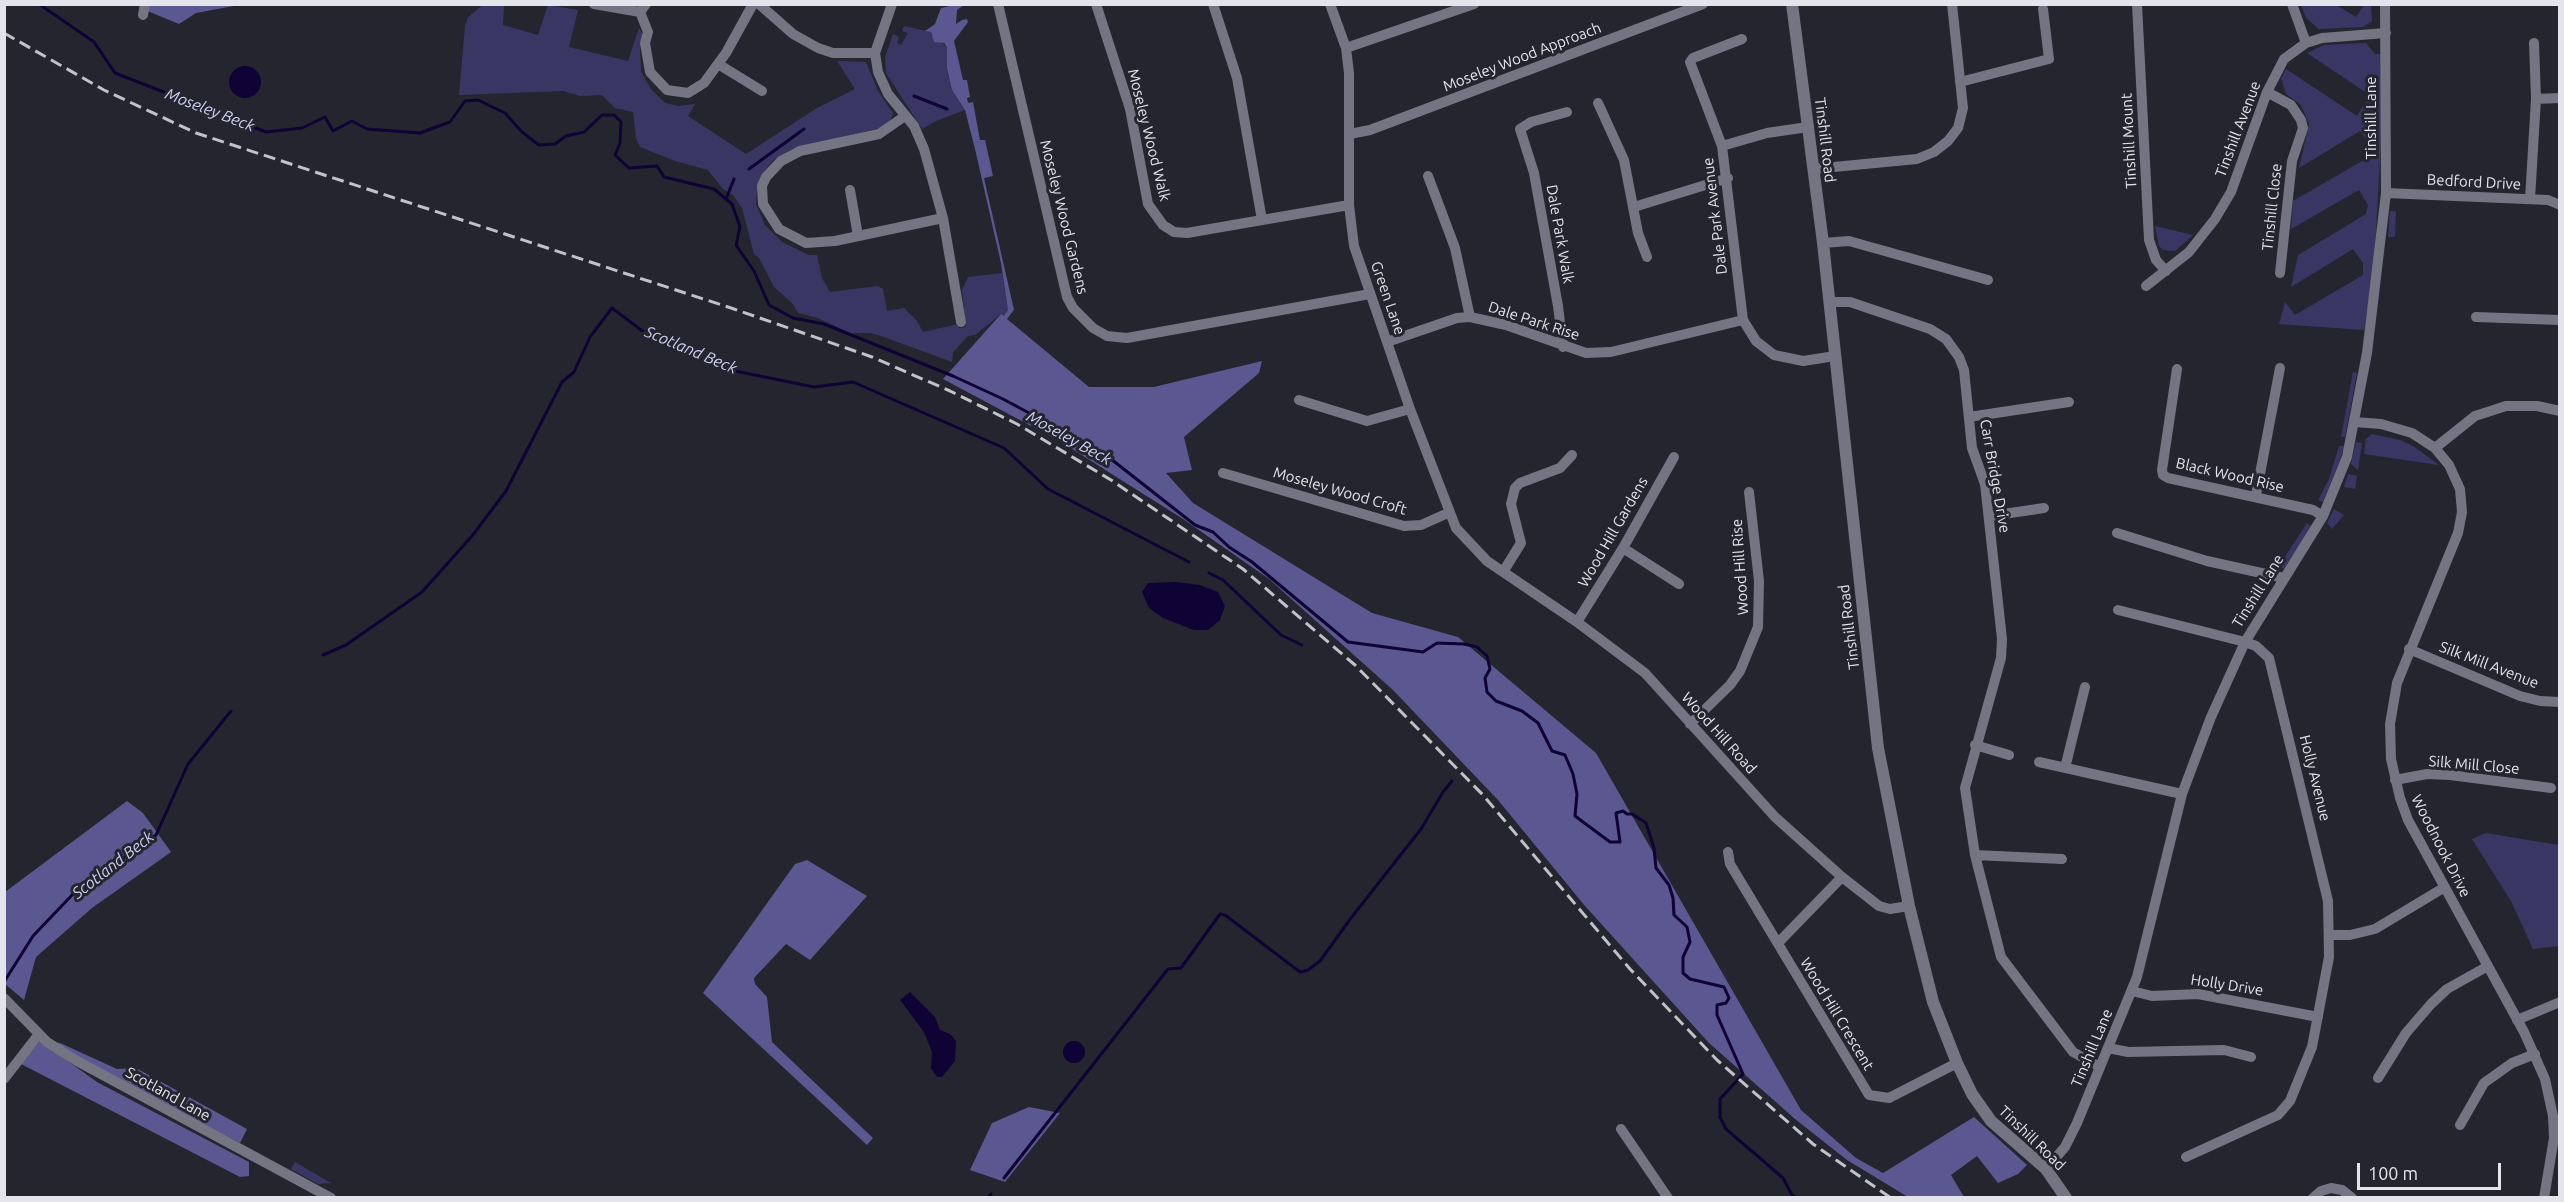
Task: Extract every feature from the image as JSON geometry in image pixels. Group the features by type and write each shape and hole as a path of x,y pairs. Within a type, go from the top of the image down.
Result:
{"street":[{"path":"594,4 643,8 648,32 645,43 650,72 668,90 687,93 704,83 718,64 753,4"},
{"path":"759,4 799,38 818,48 833,53 875,53"},
{"name":"Moseley Wood Gardens","path":"998,4 1067,297 1073,308 1093,328 1107,336 1126,338 1370,294"},
{"name":"Moseley Wood Walk","path":"1096,4 1130,109 1148,204 1154,216 1174,232 1187,233 1349,205"},
{"path":"1213,4 1238,78 1262,220"},
{"name":"Green Lane","path":"1330,4 1346,48 1350,134 1349,205 1352,236 1370,294 1448,513 1468,544 1503,572"},
{"path":"1346,48 1474,4"},
{"name":"Moseley Wood Approach","path":"1350,134 1370,130 1680,9 1703,4"},
{"name":"Tinshill Road","path":"1792,4 1823,243 1878,748 1909,906 1933,1002 1972,1094 1991,1121 2046,1169 2066,1197"},
{"path":"1813,169 1917,159 1934,152 1948,141 1958,128 1963,108 1952,4"},
{"name":"Tinshill Mount","path":"2137,4 2149,240 2156,260 2166,271"},
{"path":"2292,4 2307,43"},
{"name":"Tinshill Lane","path":"2046,1169 2068,1142 2132,992 2182,794 2211,717 2245,642 2323,516 2347,457 2355,422 2378,280 2386,193 2385,4"},
{"path":"890,9 875,53 880,81 914,126 922,143 943,218 961,322"},
{"path":"1960,82 2046,62 2049,59 2043,9"},
{"name":"Tinshill Avenue","path":"2146,286 2198,242 2223,206 2280,63 2307,43 2326,37 2386,33"},
{"name":"Dale Park Avenue","path":"1742,39 1693,58 1690,62 1722,146 1728,178 1743,320"},
{"path":"2530,200 2536,99 2534,43"},
{"path":"718,64 762,91"},
{"name":"Tinshill Close","path":"2267,92 2291,105 2301,120 2303,128 2292,161 2280,273"},
{"path":"2536,99 2559,98"},
{"path":"1598,103 1624,160 1638,233 1647,257"},
{"name":"Dale Park Walk","path":"1563,347 1558,306 1534,173 1520,129 1531,122 1567,112"},
{"path":"905,116 879,134 790,155 772,168 766,177 762,186 763,204 771,221 787,235 797,240 816,243 943,218"},
{"path":"1722,146 1767,133 1808,127"},
{"path":"1428,176 1455,248 1470,317"},
{"path":"1634,207 1728,178"},
{"path":"850,190 858,236"},
{"name":"Bedford Drive","path":"2386,193 2548,200 2559,205"},
{"path":"1823,243 1849,241 1988,280"},
{"name":"Carr Bridge Drive","path":"1829,302 1850,302 1930,329 1946,339 1959,357 1964,370 1972,448 1985,484 1990,516 2002,648 1965,788 1975,855 2001,957 2073,1052 2100,1067"},
{"name":"Dale Park Rise","path":"1387,342 1457,318 1470,317 1506,325 1563,347 1586,353 1611,352 1743,320"},
{"path":"2476,317 2559,320"},
{"path":"1743,320 1756,340 1774,355 1803,361 1835,356"},
{"path":"2256,495 2280,368"},
{"name":"Black Wood Rise","path":"2178,369 2163,475 2256,495 2313,510 2323,516"},
{"path":"1299,400 1367,421 1410,409"},
{"path":"1969,417 2069,402"},
{"path":"2435,448 2475,416 2506,406 2537,406 2559,411"},
{"name":"Woodnook Drive","path":"2355,422 2381,424 2412,434 2435,448 2449,465 2460,489 2462,512 2455,541 2397,683 2390,724 2395,780 2408,820 2517,1020 2555,1097 2554,1180 2544,1197"},
{"path":"1503,572 1521,543 1511,504 1515,488 1520,483 1560,468 1572,455"},
{"name":"Wood Hill Gardens","path":"1577,622 1623,548 1674,457"},
{"name":"Moseley Wood Croft","path":"1222,472 1404,526 1421,525 1448,513"},
{"name":"Wood Hill Rise","path":"1690,724 1730,685 1740,671 1758,627 1759,581 1749,492"},
{"path":"1990,516 2044,508"},
{"path":"2117,533 2207,561 2284,578"},
{"path":"1623,548 1679,584"},
{"name":"Wood Hill Road","path":"1503,572 1636,665 1775,817 1842,877 1879,906 1890,909 1909,906"},
{"path":"2118,610 2245,642"},
{"name":"Holly Avenue","path":"2186,1157 2278,1115 2284,1109 2304,1072 2318,1017 2329,957 2325,887 2274,670 2266,654 2245,642"},
{"name":"Silk Mill Avenue","path":"2409,649 2520,696 2540,701 2559,702"},
{"path":"2065,768 2085,707 2085,687"},
{"path":"1975,745 2009,754"},
{"path":"2039,762 2182,794"},
{"name":"Silk Mill Close","path":"2395,780 2427,774 2450,775 2552,788"},
{"path":"1728,852 1730,864 1778,943 1842,877"},
{"path":"1975,855 2062,859"},
{"path":"2329,935 2350,935 2375,929 2445,887"},
{"name":"Wood Hill Crescent","path":"1778,943 1869,1095 1889,1098 1957,1063"},
{"path":"2378,1078 2406,1033 2431,1004 2447,989 2488,966"},
{"name":"Holly Drive","path":"2132,992 2152,996 2198,994 2318,1017"},
{"name":"Scotland Lane","path":"4,998 39,1034 77,1061 331,1197"},
{"path":"2517,1020 2559,1002"},
{"path":"4,1079 39,1034"},
{"path":"2108,1048 2128,1052 2224,1050 2251,1057"},
{"path":"2460,1125 2484,1083 2512,1063 2535,1054"},
{"path":"1621,1129 1668,1197"},
{"path":"2313,1197 2331,1188 2342,1190 2352,1197"}],"shaded area":[{"path":"146,5 239,5 196,13 179,24 145,10"},
{"path":"483,5 504,5 503,25 538,35 548,5 578,10 569,47 628,61 639,28 643,35 640,50 641,72 651,89 665,103 679,106 695,104 688,116 746,154 817,108 855,89 837,61 866,62 878,91 893,113 890,122 880,128 792,149 773,160 763,173 757,192 756,204 765,225 782,242 809,255 817,255 822,278 830,292 878,286 883,289 887,311 904,308 917,321 923,332 958,324 959,328 966,327 962,290 968,277 1002,273 1008,310 1004,316 1001,314 975,335 968,336 953,352 952,362 870,333 850,333 818,318 798,313 793,304 774,287 759,258 754,254 742,208 733,195 723,189 708,170 675,161 640,147 636,138 633,112 615,108 602,95 580,96 563,91 459,95 465,26 468,17"},
{"path":"964,5 957,10 956,24 967,19 968,22 954,41 963,80 967,80 970,97 967,98 968,103 973,102 980,140 985,140 993,176 984,178 1014,310 1007,319 1089,387 1154,387 1262,361 1259,373 1184,437 1192,470 1166,473 1193,503 1372,613 1458,637 1596,753 1801,1110 1856,1158 1883,1173 1974,1117 2027,1165 2018,1174 1998,1183 1977,1156 1951,1175 1964,1197 1908,1197 1847,1160 1795,1119 1709,1043 1585,906 1498,800 1393,690 1269,579 1183,519 1061,442 943,379 1001,314 1004,316 1008,310 1001,263 975,149 965,110 952,90 947,68 947,47 944,43 934,42 931,32 925,31 935,24 941,8"},
{"path":"2301,5 2336,5 2356,17 2364,5 2371,5 2372,21 2363,27 2319,29 2306,18"},
{"path":"904,26 931,32 931,35 947,47 947,68 952,90 965,110 922,129 886,73 885,57 893,34 899,37 897,43 901,45 908,33 902,31"},
{"path":"2366,43 2375,54 2381,54 2381,140 2374,268 2364,330 2279,324 2285,302 2295,315 2363,275 2363,263 2353,249 2291,287 2298,255 2366,214 2368,205 2359,190 2291,229 2293,201 2369,157 2369,143 2360,131 2299,168 2309,124 2301,105 2286,94 2281,78 2286,69 2357,116 2370,95 2307,53 2324,45"},
{"path":"245,66 256,71 261,82 256,93 245,98 234,93 229,82 234,71"},
{"path":"2390,211 2396,211 2395,237 2388,237"},
{"path":"2155,226 2193,235 2175,251 2163,250 2159,246"},
{"path":"2353,372 2357,373 2345,437 2341,437"},
{"path":"2372,434 2400,440 2413,446 2439,465 2364,454 2366,439"},
{"path":"2356,442 2362,443 2358,470 2351,464"},
{"path":"2339,446 2344,446 2323,502 2318,500 2329,479"},
{"path":"2348,474 2357,476 2355,489 2344,487"},
{"path":"2334,509 2344,515 2332,529 2327,523"},
{"path":"2307,523 2311,526 2284,569 2279,566"},
{"path":"1176,582 1200,585 1218,592 1225,606 1220,620 1208,630 1194,630 1163,618 1149,608 1142,592 1148,583"},
{"path":"127,801 143,813 171,852 92,908 36,957 24,1000 5,984 5,892"},
{"path":"2486,833 2559,845 2559,946 2533,949 2511,901 2472,839"},
{"path":"807,860 867,896 810,960 786,944 754,978 755,984 767,997 772,1042 873,1138 867,1145 703,993 795,864"},
{"path":"910,992 935,1017 940,1030 950,1034 956,1041 955,1061 942,1077 937,1077 931,1068 932,1052 924,1032 900,1000"},
{"path":"40,1041 97,1082 249,1162 249,1176 240,1177 21,1064"},
{"path":"1074,1041 1082,1044 1085,1052 1082,1060 1074,1063 1066,1060 1063,1052 1066,1044"},
{"path":"58,1042 117,1069 136,1068 247,1129 240,1143 109,1075 60,1046"},
{"path":"1029,1107 1060,1113 1005,1182 970,1170 992,1123"},
{"path":"295,1162 331,1183 318,1184 291,1169"}],"waterway":[{"name":"Moseley Beck","path":"39,4 94,42 115,73 266,132 302,128 325,117 333,131 352,121 367,129 420,133 450,122 465,101 478,100 505,113 522,132 539,145 555,144 566,136 584,132 602,115 614,115 621,122 620,143 615,155 629,168 657,166 664,177 714,189 732,204 740,227 736,245 754,271 769,305 793,318 824,324 953,376 1003,399 1102,452 1195,525 1213,532 1229,547 1252,562 1348,642 1423,652 1437,643 1477,647 1487,656 1490,669 1485,678 1487,692 1496,701 1522,711 1538,723 1552,751 1565,755 1573,774 1577,794 1575,816 1610,842 1620,842 1616,813 1623,811 1646,823 1654,848 1656,868 1669,885 1673,898 1674,915 1687,927 1690,942 1683,957 1683,973 1690,979 1724,987 1729,998 1726,1003 1717,1005 1717,1015 1743,1074 1720,1099 1720,1117 1726,1129 1783,1178 1792,1195 1797,1198"},
{"path":"914,96 947,109"},
{"path":"749,169 804,129"},
{"path":"726,199 734,179"},
{"name":"Scotland Beck","path":"323,655 346,645 422,592 472,536 506,491 562,382 574,372 590,337 612,308 645,333 673,340 703,359 735,371 814,387 853,382 1004,448 1048,489 1189,562"},
{"name":"Scotland Beck","path":"1209,573 1223,580 1281,635 1302,645"},
{"name":"Scotland Beck","path":"4,982 33,936 73,894 156,835 188,764 231,711"},
{"path":"1004,1178 1168,969 1181,968 1220,914 1225,915 1300,972 1308,970 1320,961 1421,829 1452,781"},
{"path":"988,1198 991,1194"}],"railway":[{"path":"4,33 104,90 196,133 734,309 872,357 950,391 1017,424 1111,480 1243,569 1355,665 1483,795 1630,969 1717,1060 1813,1144 1891,1198"}]}
